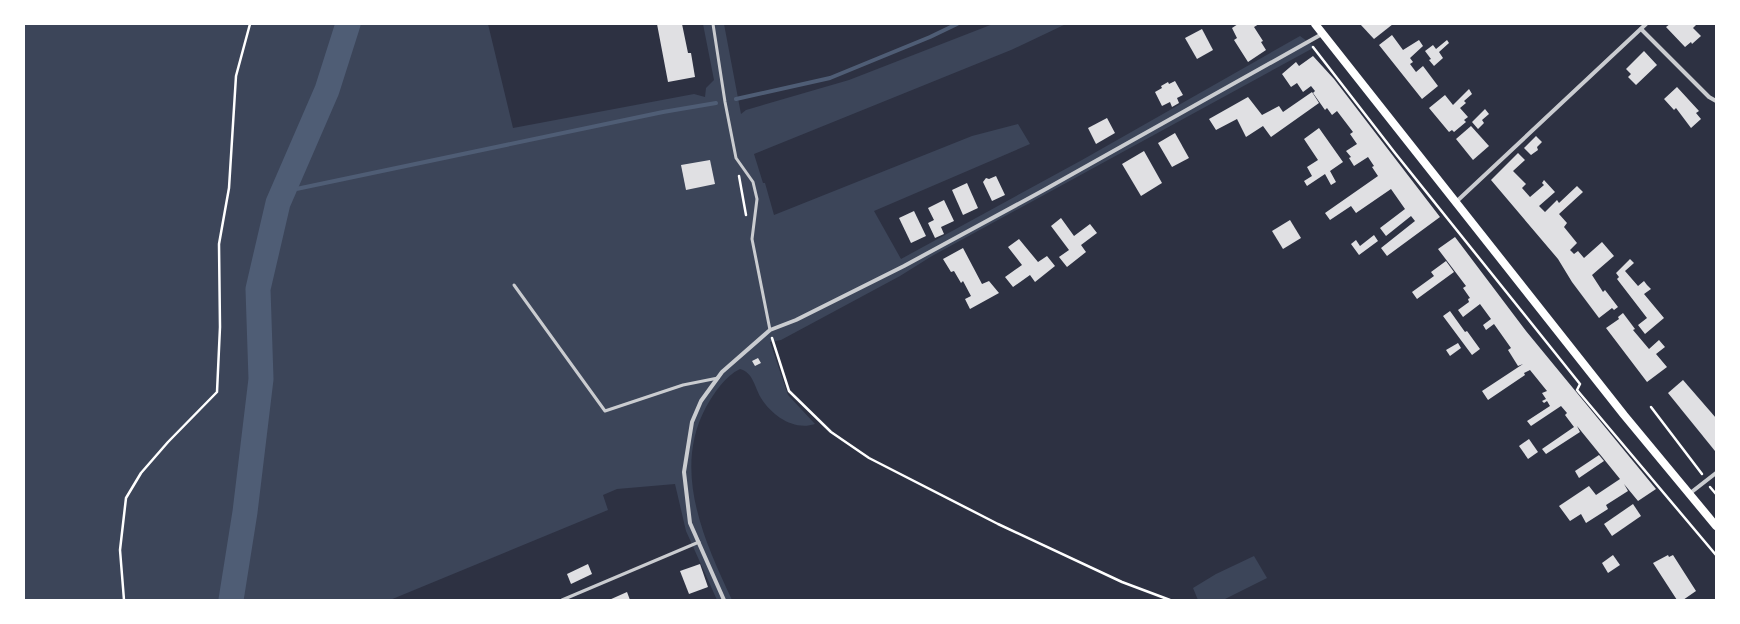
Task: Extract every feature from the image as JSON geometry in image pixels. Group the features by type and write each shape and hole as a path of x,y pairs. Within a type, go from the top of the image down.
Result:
{"main road":[{"path":"1315,24 1619,409 1716,526"}],"street":[{"path":"1456,203 1646,24"},
{"path":"1641,29 1709,97 1716,101"},
{"path":"724,600 690,523 684,472 692,422 700,402 722,372 770,330 796,320 904,266 1322,34"},
{"path":"1689,494 1716,473"}],"lane":[{"path":"713,24 725,102 736,158 753,182 756,199 752,239 770,330"},
{"path":"514,285 605,411 683,385 718,378"},
{"path":"562,600 699,542"}],"path":[{"path":"124,600 120,550 126,498 146,468 168,442 218,392 220,327 219,244 229,188 236,76 250,24"},
{"path":"1309,42 1395,153 1580,384 1577,390 1716,555"},
{"path":"736,158 739,181 747,217"},
{"path":"770,330 789,391 831,432 869,458 1018,534 1122,582 1170,600"},
{"path":"1651,406 1701,470 1705,481"}],"shaded area":[{"path":"24,24 488,24 513,128 694,94 705,97 706,88 714,80 703,24 724,24 741,114 746,110 849,80 993,24 1066,24 1011,50 754,154 763,183 765,183 774,215 972,136 1018,124 1030,144 874,211 901,259 1082,160 1300,36 1315,47 932,256 900,276 781,340 770,342 788,395 815,424 807,426 792,424 777,416 761,398 748,373 740,369 729,376 720,385 706,407 696,431 692,456 692,480 696,505 711,554 732,600 717,600 686,531 675,484 617,489 603,495 608,510 390,600 24,600"},
{"path":"1254,556 1267,578 1223,600 1198,600 1193,588 1216,574"}],"building":[{"path":"657,24 682,24 688,53 691,53 695,77 668,82"},
{"path":"1238,24 1259,24 1254,27 1263,41 1261,42 1266,50 1248,62 1234,40 1237,38 1232,28"},
{"path":"1360,24 1393,24 1374,39"},
{"path":"1670,24 1697,24 1693,28 1701,36 1692,44 1691,42 1685,47 1666,27"},
{"path":"1202,29 1213,50 1197,59 1185,38"},
{"path":"1392,35 1403,50 1419,40 1423,46 1410,58 1413,62 1410,64 1416,72 1423,66 1438,86 1422,99 1379,45"},
{"path":"1447,40 1449,43 1439,52 1443,58 1434,66 1429,60 1431,59 1425,51 1433,45 1436,49"},
{"path":"1644,51 1657,65 1636,85 1628,77 1631,74 1626,69"},
{"path":"1313,56 1334,79 1440,217 1387,256 1381,248 1415,221 1411,216 1386,236 1380,228 1405,209 1391,189 1356,213 1351,206 1330,220 1325,213 1378,176 1368,157 1354,166 1349,158 1351,157 1346,151 1357,144 1350,134 1353,132 1337,111 1332,115 1327,108 1325,110 1313,93 1315,91 1311,86 1303,92 1297,83 1291,87 1282,74 1296,62 1299,66"},
{"path":"1175,81 1183,95 1177,98 1179,103 1172,107 1170,102 1162,106 1155,92 1168,82 1169,84"},
{"path":"1677,87 1699,111 1696,113 1701,119 1691,128 1676,108 1674,110 1664,99"},
{"path":"1469,89 1472,94 1464,101 1466,103 1460,108 1468,117 1464,120 1466,122 1454,132 1452,130 1449,132 1429,108 1445,95 1453,105"},
{"path":"1312,92 1319,103 1271,137 1263,126 1246,137 1237,119 1216,130 1209,119 1248,97 1262,115 1279,106 1283,112"},
{"path":"1485,109 1489,114 1482,120 1484,123 1478,129 1472,122"},
{"path":"1107,118 1115,133 1096,144 1088,128"},
{"path":"1471,126 1489,146 1473,160 1456,139"},
{"path":"1319,128 1343,162 1330,171 1336,182 1331,185 1325,174 1307,186 1304,181 1312,176 1307,167 1318,160 1304,139"},
{"path":"1175,133 1189,158 1172,167 1158,143"},
{"path":"1536,136 1542,142 1537,147 1538,150 1531,155 1524,148"},
{"path":"1144,151 1162,183 1141,196 1122,164"},
{"path":"1518,153 1525,160 1513,171 1526,184 1522,188 1530,197 1544,185 1542,183 1544,180 1555,192 1539,206 1545,212 1557,200 1559,203 1577,186 1583,192 1559,214 1567,223 1564,227 1577,243 1570,250 1574,254 1578,251 1584,258 1602,242 1614,256 1592,275 1603,292 1605,290 1618,307 1614,310 1612,308 1599,318 1572,282 1558,259 1491,180"},
{"path":"710,160 715,184 686,190 681,165"},
{"path":"996,176 1005,195 992,201 983,182 986,178 989,179"},
{"path":"967,183 978,208 963,215 952,190"},
{"path":"944,200 954,221 941,227 944,234 935,238 928,223 934,220 928,208"},
{"path":"914,211 926,236 911,243 899,218"},
{"path":"1061,218 1074,236 1090,224 1097,233 1081,245 1086,252 1067,267 1059,257 1069,250 1051,226"},
{"path":"1290,220 1301,238 1283,249 1272,231"},
{"path":"1374,235 1378,241 1359,255 1351,244 1356,240 1360,246"},
{"path":"1455,237 1526,331 1656,489 1638,501 1624,484 1628,491 1606,505 1608,509 1586,523 1581,514 1570,521 1559,506 1589,486 1596,495 1620,479 1577,426 1580,432 1546,454 1542,449 1574,427 1565,415 1567,413 1561,406 1531,426 1527,421 1550,406 1547,401 1544,403 1542,401 1546,399 1542,393 1547,391 1530,370 1488,400 1482,391 1523,364 1518,366 1508,350 1511,348 1494,324 1486,330 1483,325 1491,319 1480,304 1463,317 1458,310 1469,302 1468,299 1470,298 1463,288 1466,286 1438,249"},
{"path":"1019,239 1038,262 1047,256 1055,266 1035,282 1030,275 1013,287 1005,277 1022,265 1008,247"},
{"path":"963,248 982,284 989,281 999,293 970,309 965,299 971,296 963,281 961,283 954,271 951,272 943,259"},
{"path":"1630,259 1634,263 1625,271 1638,286 1644,281 1651,289 1644,294 1664,318 1645,334 1638,325 1647,318 1617,279 1619,277 1616,273"},
{"path":"1446,261 1454,272 1417,299 1412,292 1434,276 1431,272"},
{"path":"1450,311 1465,332 1467,331 1480,349 1472,355 1443,316"},
{"path":"1623,313 1635,329 1633,330 1649,349 1659,340 1665,347 1656,354 1667,367 1647,382 1606,328 1619,319 1618,317"},
{"path":"1458,343 1461,348 1450,356 1446,350"},
{"path":"758,358 761,363 755,366 752,361"},
{"path":"1683,380 1716,418 1715,451 1668,393"},
{"path":"1529,439 1538,452 1528,459 1519,446"},
{"path":"1599,455 1604,461 1579,478 1575,471"},
{"path":"1633,504 1641,516 1612,536 1604,524"},
{"path":"1613,555 1620,565 1608,573 1602,563"},
{"path":"1668,555 1669,557 1673,555 1696,591 1683,600 1677,600 1653,563"},
{"path":"588,564 592,574 571,584 567,574"},
{"path":"700,564 708,587 689,594 680,571"},
{"path":"627,592 630,600 609,600"}],"waterway":[{"path":"231,600 245,512 261,379 258,289 278,203 327,90 348,24"},
{"path":"736,99 830,78 930,37 957,24"},
{"path":"282,192 663,112 716,103"}]}
